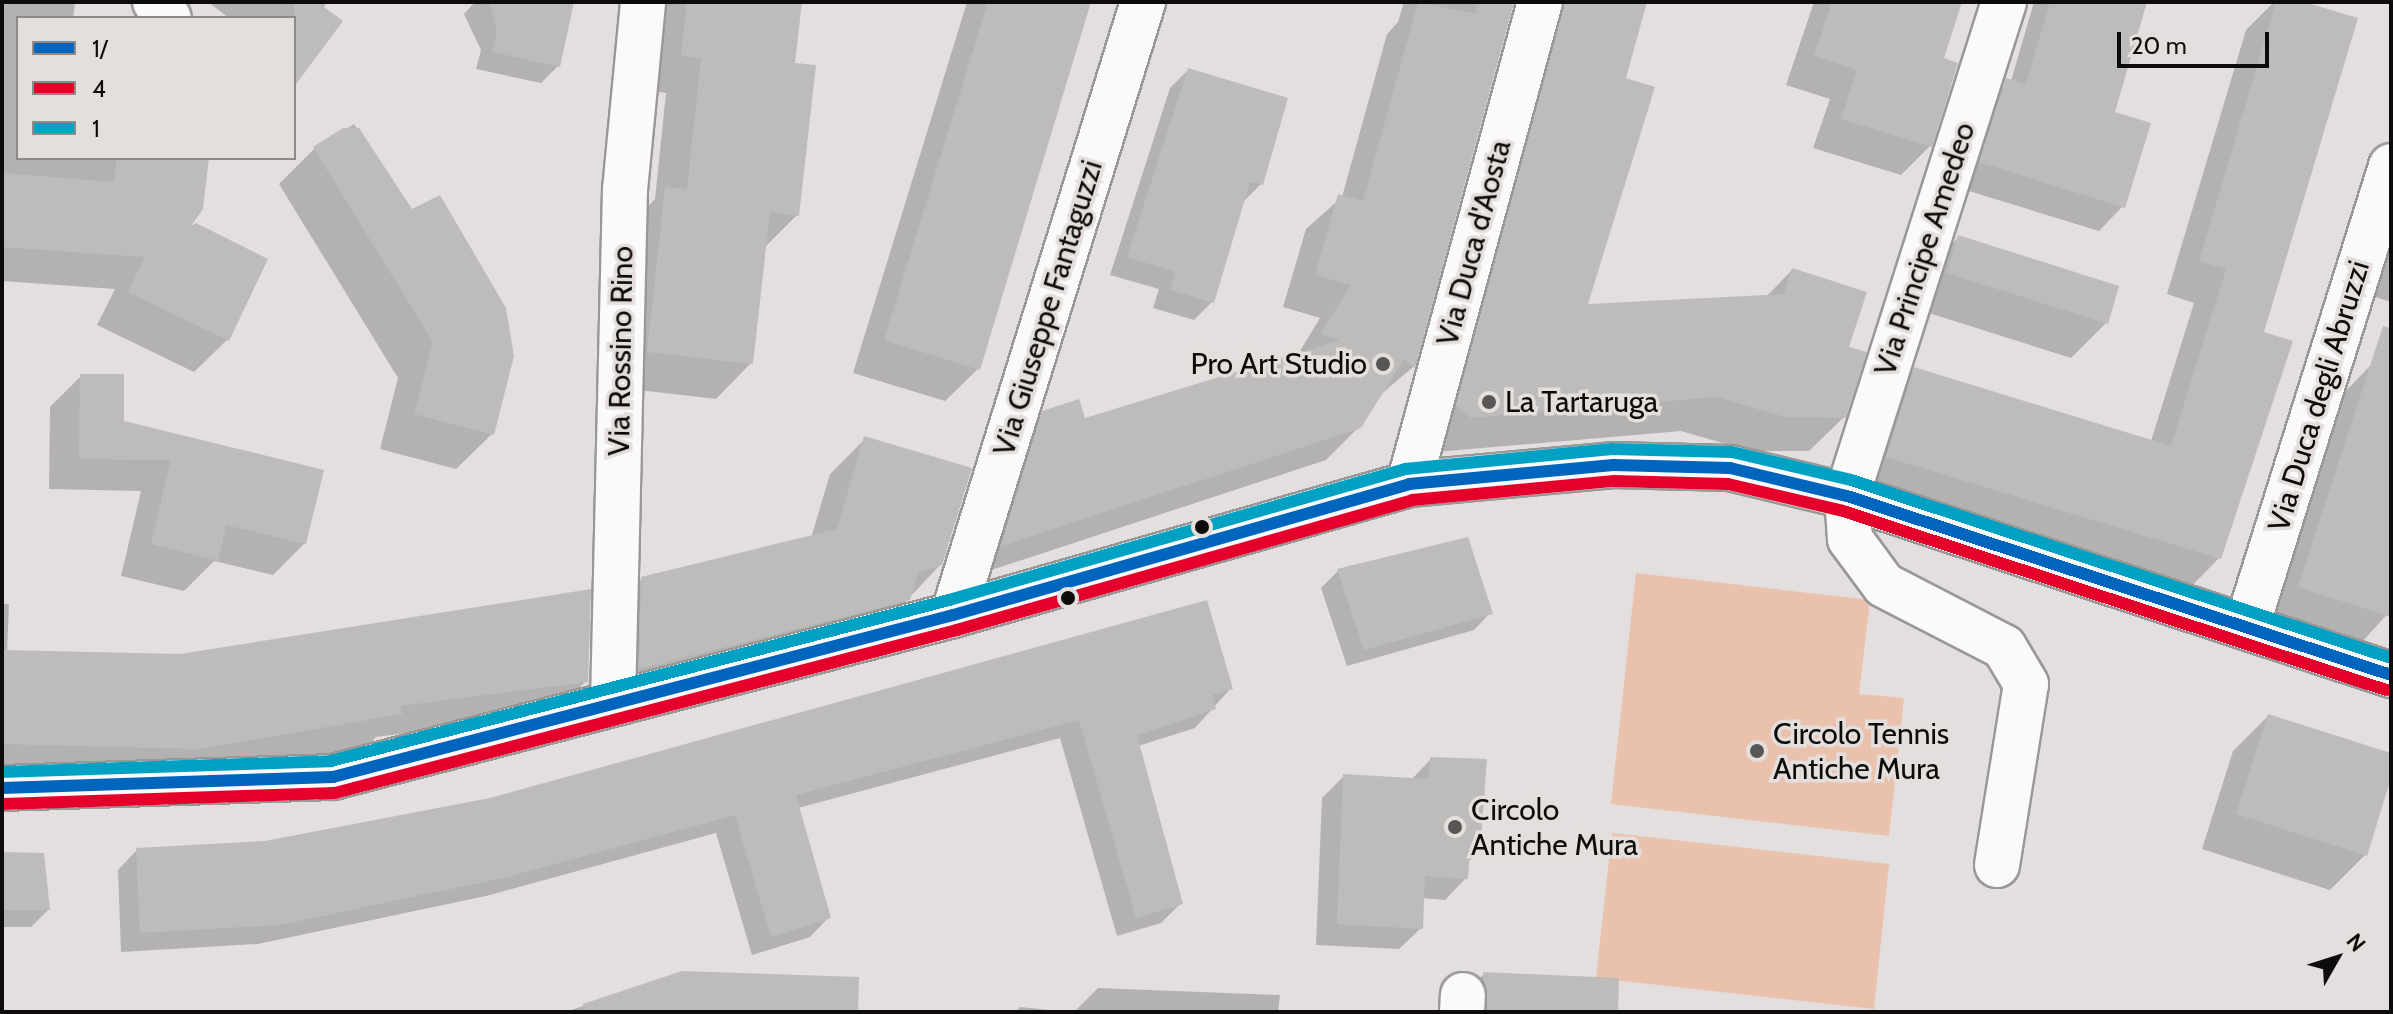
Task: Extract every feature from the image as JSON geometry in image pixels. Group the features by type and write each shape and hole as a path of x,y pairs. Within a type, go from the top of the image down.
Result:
{"street":[{"name":"Via Rossino Rino","path":"613,702 625,190 643,2"},
{"name":"Via Giuseppe Fantaguzzi","path":"953,615 1143,2"},
{"name":"Via Duca d'Aosta","path":"1409,484 1540,2"},
{"name":"Via Principe Amedeo","path":"1847,496 2004,2"},
{"name":"Via Duca degli Abruzzi","path":"2247,626 2391,166"},
{"path":"2,788 333,777 953,615 1409,484 1613,465 1715,467 1847,496 2391,675"},
{"path":"1847,496 1850,539 1884,585 2004,647 2026,684 1997,865"}],"shaded area":[{"name":"Circolo Tennis Antiche Mura","path":"1636,573 1870,600 1859,694 1904,698 1889,836 1611,804"},
{"path":"1612,833 1889,864 1874,1009 1596,978"}],"building":[{"path":"294,2 317,2 343,21 296,84 296,16"},
{"path":"490,2 574,2 560,67 492,52 497,32"},
{"path":"687,2 802,2 795,63 816,65 799,216 770,212 753,364 647,352 665,187 687,189 701,58 681,56"},
{"path":"988,2 1091,2 980,370 884,340"},
{"path":"1418,2 1476,14 1477,2 1514,2 1415,368 1404,359 1361,428 1001,546 1042,411 1079,399 1085,418 1340,340 1320,334 1351,285 1315,275 1338,194 1363,201"},
{"path":"1564,2 1647,2 1626,78 1655,87 1588,304 1784,294 1792,268 1867,292 1849,347 1867,352 1846,418 1785,417 1716,397 1471,418 1456,405"},
{"path":"1832,2 1962,2 1944,58 1958,63 1932,147 1841,119 1857,70 1814,56"},
{"path":"2050,2 2147,2 2115,112 2151,123 2125,208 1979,162 2006,78 2026,84"},
{"path":"2276,2 2304,2 2358,18 2264,332 2293,341 2221,559 1886,457 1914,367 2171,446 2226,269 2199,261"},
{"path":"1188,68 1288,98 1263,185 1250,182 1214,303 1170,290 1175,272 1127,257"},
{"path":"343,128 359,128 412,209 440,195 506,308 514,356 494,435 414,414 433,342 313,147"},
{"path":"117,160 209,160 203,209 191,226 196,223 268,259 229,341 128,292 145,257 2,247 2,173 114,182"},
{"path":"1958,235 2119,286 2108,324 1947,273"},
{"path":"2383,326 2391,328 2391,617 2298,587"},
{"path":"80,374 124,374 124,421 324,470 306,544 226,525 218,561 151,544 171,460 79,459"},
{"path":"864,436 972,468 942,565 918,573 910,600 639,669 641,577 837,529"},
{"path":"1468,537 1493,614 1364,650 1337,569"},
{"path":"591,589 588,682 400,706 402,714 199,749 2,744 2,650 180,654"},
{"path":"1207,600 1233,689 1212,695 1216,709 1137,735 1183,904 1136,918 1079,720 796,795 831,918 771,937 735,815 507,877 279,925 140,933 136,848 265,841 490,798"},
{"path":"2268,714 2391,753 2391,778 2367,856 2236,814"},
{"path":"1430,757 1487,759 1480,852 1470,851 1468,879 1425,876 1423,929 1337,924 1343,774 1429,779"},
{"path":"2,852 44,853 50,910 2,910"},
{"path":"682,971 859,977 858,1012 584,1012 583,1004"},
{"path":"1483,972 1619,978 1618,1012 1487,1011"}],"transit line":[{"name":"1","path":"2,772 331,761 949,600 1405,469 1612,449 1732,452 1851,480 2391,658"},
{"name":"1/","path":"2,788 333,777 953,615 1409,484 1613,465 1730,468 1847,496 2391,675"},
{"name":"4","path":"3,804 335,793 957,630 1412,500 1614,481 1728,484 1843,511 2386,690"}],"place":[{"name":"Pro Art Studio","path":"1383,364"},
{"name":"La Tartaruga","path":"1489,402"},
{"name":"Circolo Tennis Antiche Mura","path":"1757,751"},
{"name":"Circolo Antiche Mura","path":"1455,827"}]}
